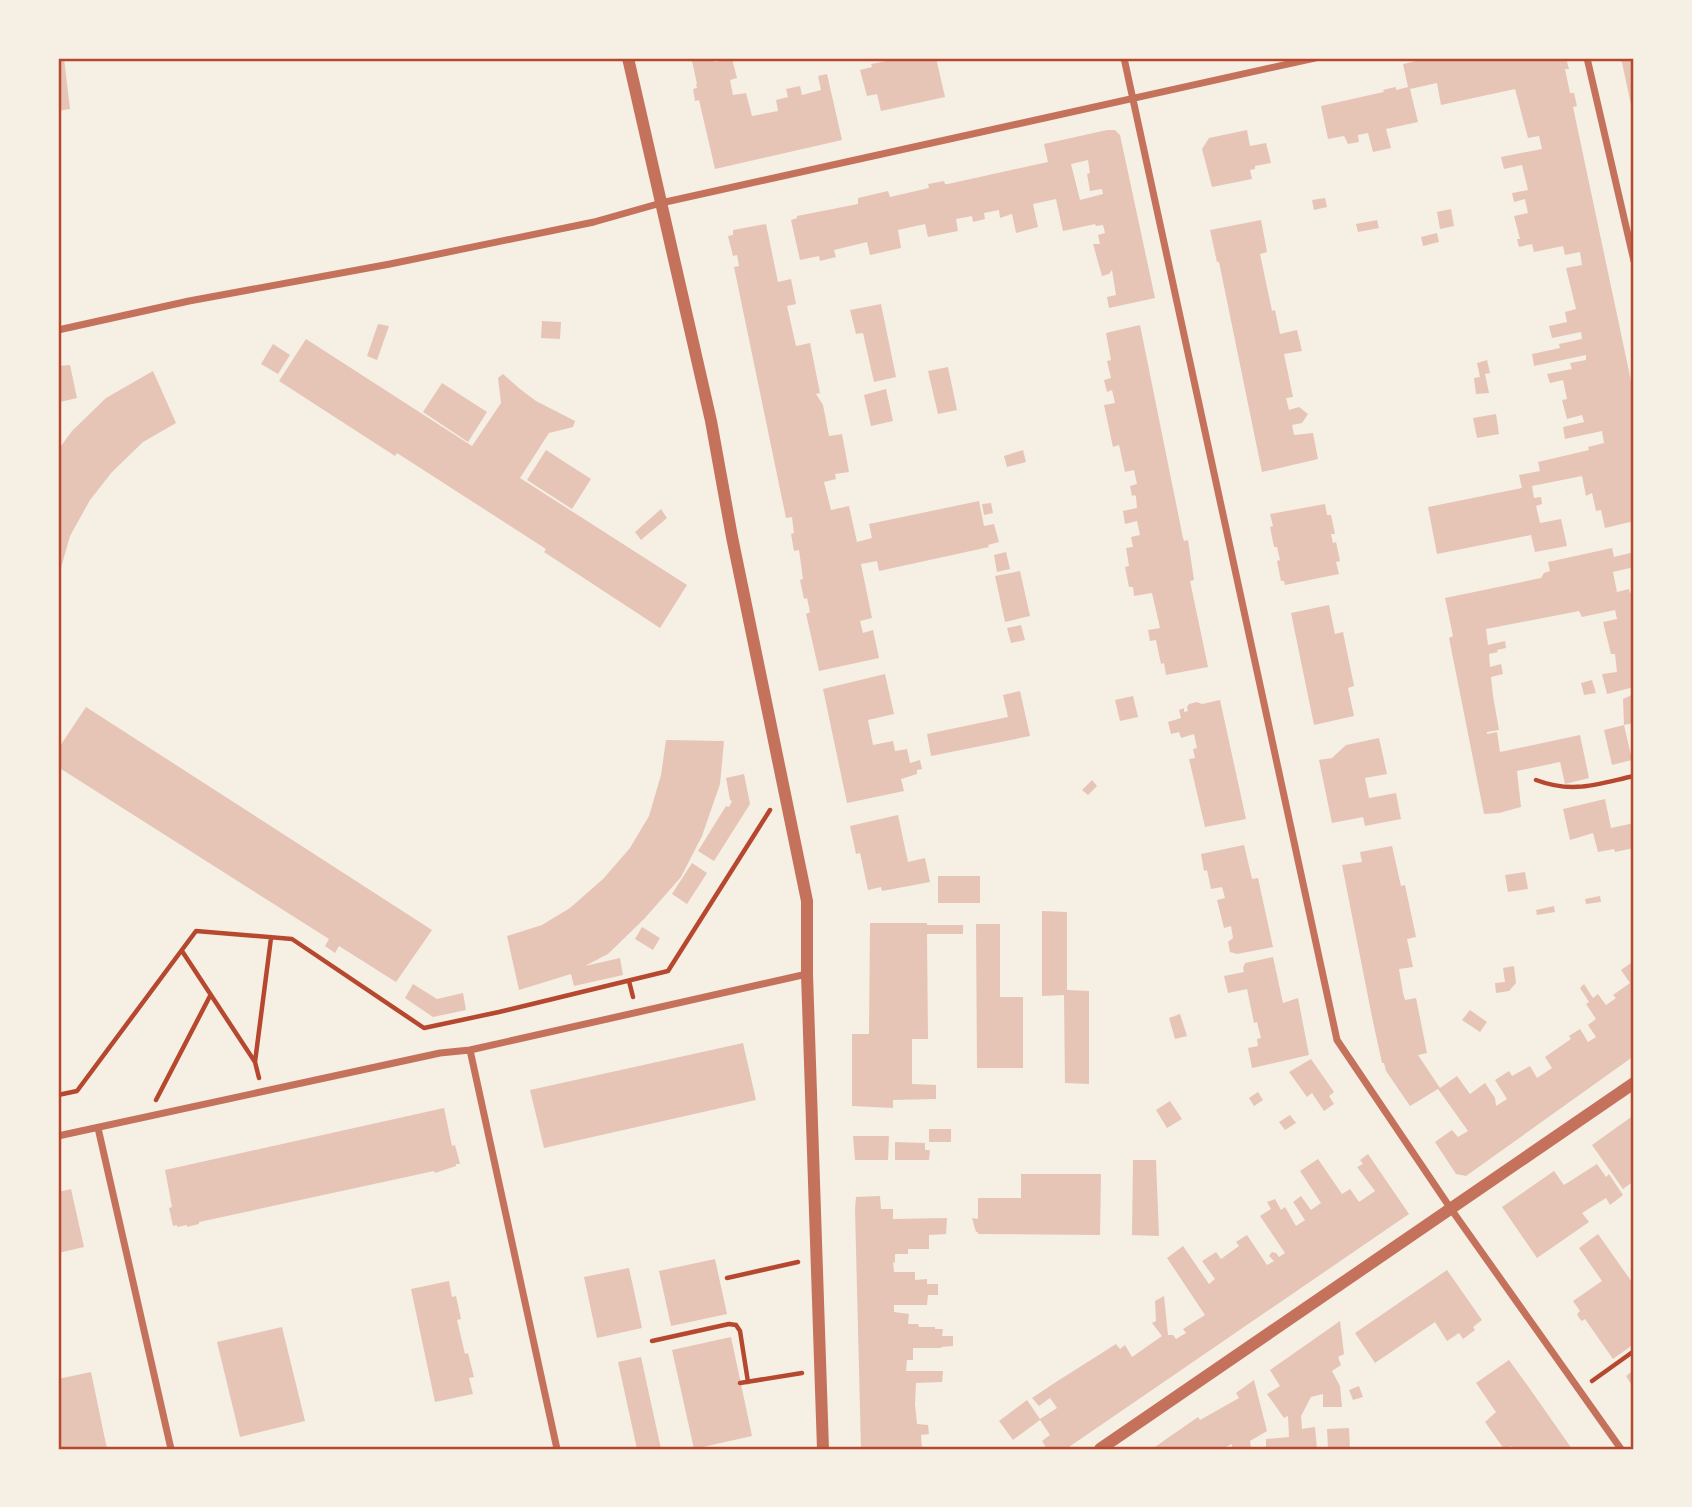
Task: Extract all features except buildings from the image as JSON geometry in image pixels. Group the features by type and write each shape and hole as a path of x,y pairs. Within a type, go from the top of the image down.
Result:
{"street":[{"path":"628,58 711,421 807,901 807,974 823,1449"},
{"path":"1124,58 1337,1040 1451,1209 1621,1449"},
{"path":"58,330 594,222 662,203 1315,58"},
{"path":"1587,58 1634,261"},
{"path":"58,1136 807,974"},
{"path":"470,1049 557,1449"},
{"path":"1100,1449 1634,1083"},
{"path":"98,1128 171,1449"}],"path":[{"path":"1536,780 1552,786 1576,788 1634,776"},
{"path":"58,1096 77,1091 196,931 292,940 424,1028 668,971 784,788"},
{"path":"181,950 255,1062 271,938"},
{"path":"148,1116 211,995"},
{"path":"727,1278 816,1257"},
{"path":"652,1340 729,1324 736,1325 740,1331 748,1382"},
{"path":"1579,1391 1634,1351"},
{"path":"740,1383 820,1370"}]}
